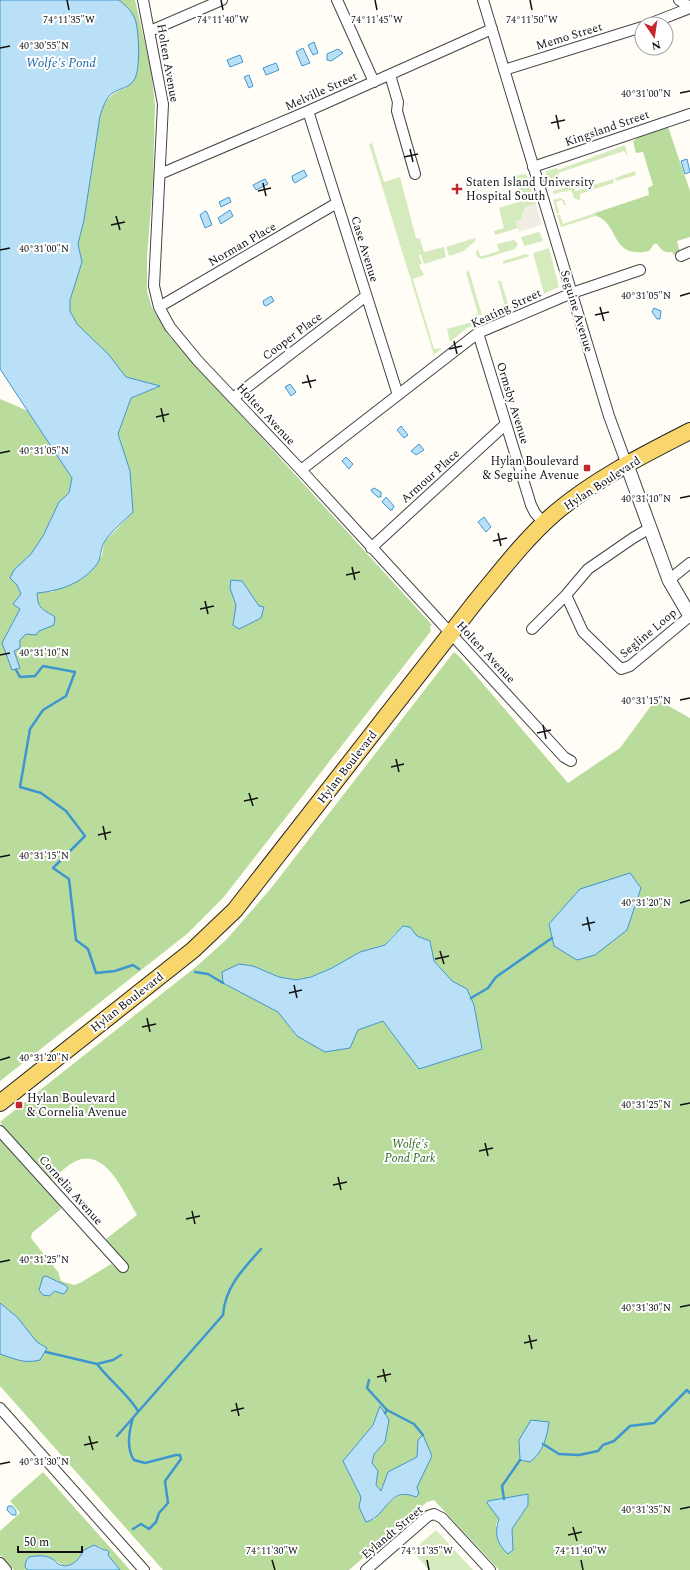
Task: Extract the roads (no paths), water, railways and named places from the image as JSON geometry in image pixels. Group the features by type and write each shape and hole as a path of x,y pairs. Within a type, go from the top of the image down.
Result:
{"main road":[{"name":"Hylan Boulevard","path":"0,1103 184,958 219,927 258,883 451,634 512,558 544,523 589,488 626,465 690,432"}],"street":[{"name":"Holten Avenue","path":"143,0 163,104 154,286 159,307 170,327 198,360 564,757 571,761"},
{"path":"150,31 222,0"},
{"path":"337,0 374,82"},
{"name":"Seguine Avenue","path":"483,0 609,416 669,580 690,616"},
{"path":"679,0 690,8"},
{"path":"670,16 690,8"},
{"name":"Melville Street","path":"160,174 308,111 492,29"},
{"name":"Memo Street","path":"504,70 634,29"},
{"path":"390,75 398,102 397,111 415,174"},
{"name":"Case Avenue","path":"308,111 398,395"},
{"name":"Kingsland Street","path":"533,167 690,114"},
{"name":"Norman Place","path":"159,307 337,203"},
{"name":"Keating Street","path":"301,470 478,333 572,293 640,270"},
{"name":"Cooper Place","path":"233,398 366,296"},
{"name":"Ormsby Avenue","path":"478,333 532,509 544,523"},
{"name":"Armour Place","path":"371,548 506,424"},
{"path":"532,629 566,595 588,569 650,528"},
{"path":"669,580 690,563"},
{"name":"Segline Loop","path":"566,595 583,632 620,669 624,670 690,616"},
{"name":"Cornelia Avenue","path":"0,1131 123,1267"},
{"path":"0,1408 4,1420 144,1570"},
{"name":"Eylandt Street","path":"366,1570 428,1516 434,1514 442,1518 490,1570"},
{"path":"0,1563 6,1570"}],"water":[{"name":"Wolfe's Pond","path":"0,0 119,0 134,16 138,32 138,68 134,80 130,85 114,92 109,96 100,116 84,220 78,244 82,262 70,300 70,311 77,324 109,355 126,377 160,386 131,398 118,434 130,471 133,512 103,543 100,558 91,571 70,585 37,593 38,603 40,606 55,617 54,625 39,631 36,635 26,634 20,640 20,648 14,651 20,668 12,670 2,643 20,609 13,604 21,594 17,585 10,578 14,570 31,554 43,536 59,502 69,493 72,478 0,369"},
{"path":"314,42 318,53 313,55 308,45"},
{"path":"303,48 310,63 302,66 296,52"},
{"path":"338,49 343,53 331,61 327,60 327,54"},
{"path":"240,55 243,62 230,67 227,60"},
{"path":"276,63 279,70 266,75 263,68"},
{"path":"249,75 253,86 249,88 244,77"},
{"path":"687,159 690,172 685,174 681,161"},
{"path":"304,170 307,176 295,183 292,176"},
{"path":"265,179 268,184 256,190 253,185"},
{"path":"229,197 231,202 221,207 219,202"},
{"path":"230,210 233,216 221,224 218,218"},
{"path":"205,211 207,212 212,225 205,228 200,215"},
{"path":"271,296 274,301 266,306 264,305 263,301"},
{"path":"654,308 661,311 660,319 657,319 652,312"},
{"path":"290,384 296,392 291,396 285,387"},
{"path":"401,426 408,435 404,438 397,430"},
{"path":"419,444 424,450 416,455 411,451"},
{"path":"346,457 353,464 349,469 342,461"},
{"path":"374,488 381,492 381,497 378,497 372,492 371,490"},
{"path":"386,497 394,506 392,510 390,510 382,502"},
{"path":"484,517 491,527 486,532 478,522"},
{"path":"231,580 242,581 259,606 264,607 261,618 239,629 233,625 236,605 230,588"},
{"path":"630,873 641,888 627,930 595,955 577,960 554,946 549,924 580,889"},
{"path":"403,926 410,927 417,936 430,941 434,961 452,981 467,989 474,1005 482,1049 419,1069 383,1021 358,1030 350,1048 325,1052 297,1036 278,1012 223,983 222,972 239,964 253,966 279,977 296,980 311,977 332,968 360,952 385,945"},
{"path":"46,1276 65,1285 68,1288 66,1292 63,1294 55,1291 49,1296 43,1295 39,1290 43,1277"},
{"path":"0,1303 17,1317 37,1342 47,1348 40,1360 24,1361 0,1354"},
{"path":"380,1406 389,1420 385,1442 374,1454 372,1463 378,1471 376,1485 381,1491 388,1472 417,1457 418,1440 423,1435 432,1456 417,1487 419,1494 416,1497 407,1494 399,1495 393,1498 379,1514 366,1522 359,1507 361,1497 343,1461 373,1425"},
{"path":"531,1420 549,1422 544,1444 538,1454 530,1462 520,1460 519,1440"},
{"path":"528,1494 528,1505 512,1529 513,1550 508,1554 499,1542 497,1529 499,1519 487,1503 488,1501"},
{"path":"8,1506 12,1506 16,1511 16,1515 12,1515 7,1510"},
{"path":"94,1545 107,1550 109,1552 108,1555 120,1570 28,1570 25,1567 26,1561 29,1557 38,1556 49,1557 58,1564 67,1566 71,1565 80,1557 84,1550"}],"waterway":[{"path":"16,670 20,677 35,676 43,666 75,672 66,696 43,710 30,729 20,787 41,793 66,811 85,836 53,868 69,879 76,940 88,949 96,973 115,971 133,965 139,969"},
{"path":"471,998 488,988 496,977 552,938"},
{"path":"195,972 208,974 223,983"},
{"path":"117,1436 223,1315 224,1305 231,1287 242,1271 261,1249"},
{"path":"46,1352 97,1364 113,1360 121,1355"},
{"path":"97,1364 138,1411"},
{"path":"369,1380 367,1388 387,1410"},
{"path":"543,1444 559,1454 579,1455 598,1451 603,1445 614,1441 630,1426 654,1423 687,1390 690,1393"},
{"path":"385,1413 387,1410 414,1424 423,1435"},
{"path":"133,1418 129,1434 129,1445 131,1455 134,1460 145,1463 176,1455 180,1455 181,1459 165,1481 168,1503 159,1513 156,1522 149,1529 141,1524 133,1529"},
{"path":"504,1499 502,1486 520,1460"}],"place":[{"name":"Staten Island University Hospital South","path":"457,189"},
{"name":"Hylan Boulevard & Seguine Avenue","path":"587,468"},
{"name":"Hylan Boulevard & Cornelia Avenue","path":"19,1105"}],"park label":[{"name":"Wolfe's Pond Park","path":"410,1151"}]}
